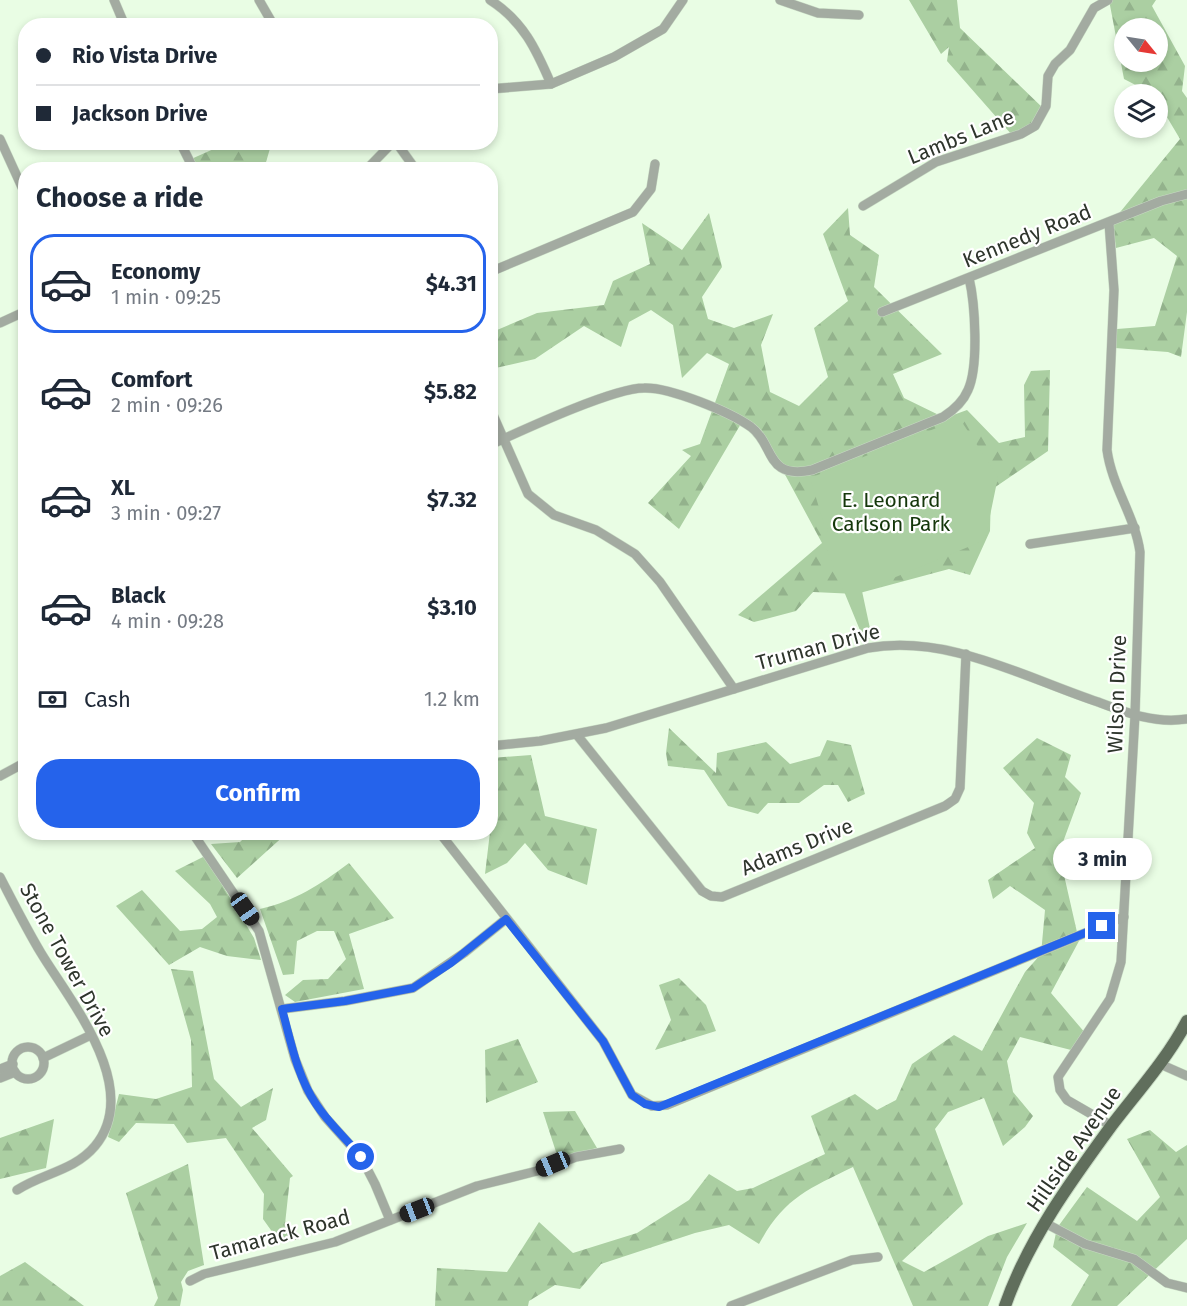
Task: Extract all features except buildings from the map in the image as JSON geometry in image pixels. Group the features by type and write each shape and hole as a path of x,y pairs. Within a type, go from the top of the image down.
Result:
{"main road":[{"name":"Hillside Avenue","path":"1005,1306 1018,1274 1045,1223 1112,1126 1160,1064 1187,1021"}],"street":[{"path":"114,0 121,18"},
{"path":"259,0 269,18"},
{"path":"490,0 512,16 530,38 551,84"},
{"path":"498,89 551,84 614,57 655,35 671,20 683,0"},
{"path":"780,0 818,13 859,15"},
{"name":"Lambs Lane","path":"863,206 936,162 1020,134 1035,126 1046,106 1048,76 1055,64 1070,50 1094,8 1108,0"},
{"path":"0,140 18,179"},
{"path":"374,162 386,150"},
{"path":"400,150 410,162"},
{"path":"498,269 633,212 651,189 655,164"},
{"name":"Kennedy Road","path":"882,312 1187,194"},
{"name":"Wilson Drive","path":"1109,223 1114,290 1107,450 1112,476 1135,528 1140,566 1136,715 1124,917 1121,962 1112,993 1058,1077 1060,1090 1067,1100 1112,1126"},
{"path":"498,441 620,392 653,388 675,393 747,425 759,436 770,458 782,467 796,472 812,470 943,417 958,406 968,391 972,374 974,310 969,278"},
{"path":"0,323 18,315"},
{"path":"498,427 522,486 535,502 554,515 609,536 640,559 660,582 734,689"},
{"path":"1030,544 1135,528"},
{"name":"Truman Drive","path":"498,744 577,735 630,722 734,689 884,646 920,645 966,654 1136,715 1170,722 1187,719"},
{"name":"Adams Drive","path":"577,735 702,891 711,896 722,897 945,806 955,799 960,788 966,654"},
{"path":"0,776 18,766"},
{"path":"197,840 259,931 295,1059 308,1091 325,1117 361,1157 390,1220"},
{"path":"445,840 603,1041 632,1095 645,1104 659,1107 1124,917"},
{"name":"Stone Tower Drive","path":"0,877 32,938 75,1003 91,1035 110,1088 109,1112 102,1135 89,1152 71,1167 17,1190"},
{"path":"282,1009 345,1001 413,988 506,919"},
{"path":"43,1058 91,1035"},
{"path":"23,1048 33,1048 43,1058 43,1068 38,1076 23,1078 14,1068 15,1054 23,1048"},
{"path":"1160,1064 1187,1076"},
{"path":"0,1069 14,1068"},
{"path":"0,1078 14,1068"},
{"name":"Tamarack Road","path":"190,1281 204,1274 335,1242 477,1186 541,1170 576,1157 620,1149"},
{"path":"1045,1223 1085,1244 1134,1259 1167,1283 1187,1288"},
{"path":"731,1306 852,1260 878,1257"}],"green space":[{"path":"909,0 957,0 960,28 1045,110 1034,127 1012,135 947,61 949,47 941,54"},
{"path":"1109,0 1156,0 1152,6 1159,18 1114,18 1114,26"},
{"path":"1168,35 1185,66 1182,91 1187,98 1187,312 1181,357 1168,352 1115,348 1117,329 1155,326 1177,256 1154,238 1116,248 1112,222 1180,139 1168,119 1168,84 1134,84 1124,79 1123,72 1168,72"},
{"path":"211,150 270,150 266,162 190,162 189,160"},
{"path":"848,208 850,235 879,255 874,287 942,354 893,374 904,398 945,418 967,410 999,443 1025,437 1024,385 1031,371 1050,370 1048,451 991,490 990,531 970,575 949,569 856,594 813,592 796,611 754,622 738,615 822,543 782,469 742,422 679,529 648,503 691,456 682,450 700,444 729,364 707,353 682,378 673,325 651,310 629,322 621,347 584,326 535,359 498,367 498,330 537,313 604,305 613,281 650,264 642,223 682,250 709,213 722,267 702,297 708,319 734,328 773,314 761,345 770,392 799,406 828,377 814,328 848,301 823,234"},
{"name":"E. Leonard Carlson Park","path":"958,416 998,477 985,540 862,591 872,638 864,640 822,538 827,532 828,524 824,524 810,478 944,425"},
{"path":"669,728 716,773 717,753 766,742 790,764 820,756 827,740 851,745 865,794 848,802 838,785 824,785 799,803 768,803 758,814 728,806 704,770 668,766 666,753"},
{"path":"1037,738 1071,755 1065,777 1081,793 1059,853 1079,941 1051,993 1086,1034 1075,1051 1020,1037 1007,1061 1013,1092 1033,1116 1025,1127 1003,1146 984,1098 948,1112 935,1129 963,1204 902,1261 924,1272 988,1236 1027,1223 1007,1257 988,1306 913,1306 853,1167 798,1196 768,1228 759,1244 729,1225 695,1233 601,1264 580,1289 555,1285 529,1301 528,1306 435,1306 437,1268 507,1272 539,1222 573,1253 637,1233 689,1200 709,1174 737,1191 753,1188 825,1154 811,1116 855,1094 877,1110 896,1100 912,1064 954,1035 982,1051 1025,972 1041,954 1045,910 1010,886 993,899 988,880 1035,848 1027,833 1034,803 1003,768"},
{"path":"531,755 545,816 597,829 587,885 548,870 525,843 507,863 485,874 489,840 498,840 498,757"},
{"path":"242,840 279,840 237,878 211,844"},
{"path":"205,856 254,938 261,960 227,956 200,947 169,965 116,906 142,890 180,931 202,929 217,917 210,904 175,871"},
{"path":"349,863 394,918 349,934 364,989 295,1002 285,995 303,980 328,979 346,959 334,931 317,931 297,941 294,974 283,975 260,909 307,891"},
{"path":"171,969 193,971 214,1079 241,1107 273,1088 266,1120 252,1128 293,1176 290,1178 285,1224 299,1240 278,1240 263,1219 264,1194 226,1138 187,1143 174,1124 136,1123 119,1142 108,1137 119,1094 156,1099 192,1087 191,1040"},
{"path":"679,978 706,1005 716,1031 655,1050 671,1020 659,985"},
{"path":"518,1039 538,1082 486,1103 485,1050"},
{"path":"575,1111 597,1148 558,1158 543,1112"},
{"path":"54,1119 46,1168 0,1179 0,1138"},
{"path":"1150,1130 1176,1152 1187,1145 1187,1239 1117,1306 1071,1306 1089,1275 1053,1247 1057,1228 1087,1187 1137,1221 1160,1197 1127,1139"},
{"path":"188,1164 204,1265 188,1271 181,1282 183,1290 180,1306 154,1306 158,1298 126,1193"},
{"path":"25,1262 84,1306 0,1306 0,1276"}],"route":[{"path":"361,1157 325,1117 308,1091 295,1059 282,1009 402,992 413,988 451,963 506,919 603,1041 632,1095 645,1104 659,1107 1102,926"}]}
